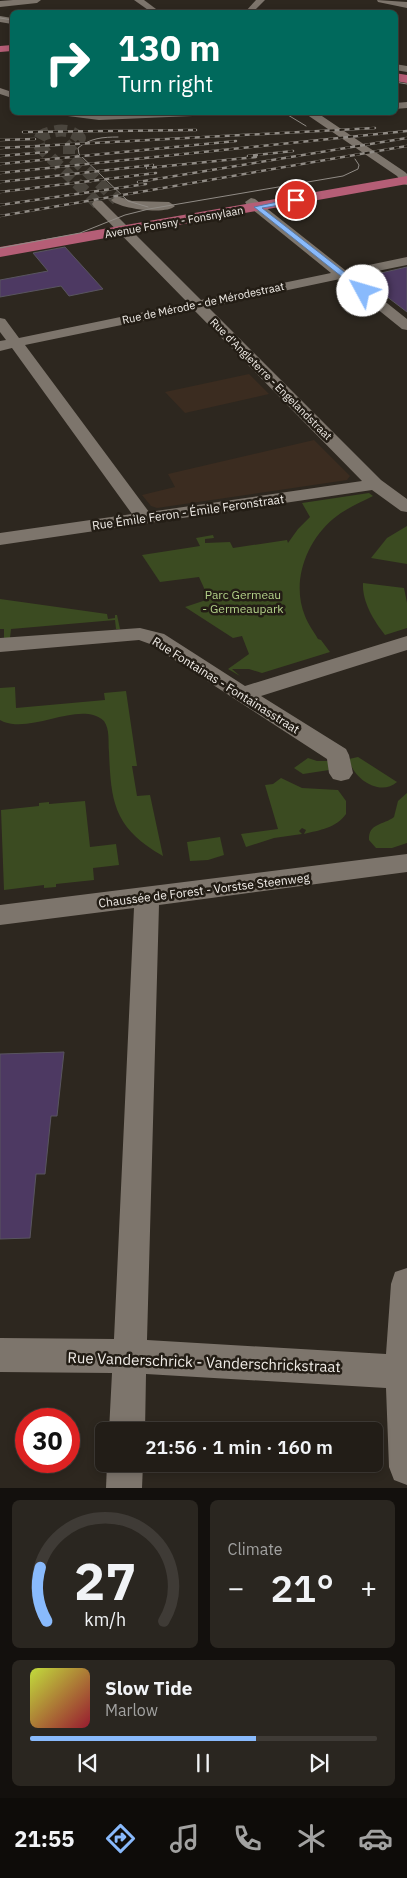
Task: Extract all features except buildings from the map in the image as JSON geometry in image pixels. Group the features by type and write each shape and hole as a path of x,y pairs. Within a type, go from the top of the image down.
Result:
{"main road":[{"name":"Avenue Fonsny - Fonsnylaan","path":"0,244 254,204 406,177"},
{"name":"Avenue Fonsny - Fonsnylaan","path":"0,252 118,226"}],"street":[{"path":"0,4 38,0 46,7"},
{"path":"138,0 153,10"},
{"path":"251,10 261,0"},
{"path":"381,0 407,5"},
{"path":"83,115 99,117 146,115"},
{"path":"313,115 388,161"},
{"path":"321,115 388,161 406,177"},
{"path":"120,203 169,206"},
{"path":"120,203 135,214"},
{"path":"118,226 125,210 120,203"},
{"name":"Rue d'Angleterre - Engelandstraat","path":"98,204 375,484 407,507"},
{"path":"254,204 407,326"},
{"name":"Rue de Mérode - de Mérodestraat","path":"8,345 407,261"},
{"path":"0,322 8,345 144,518"},
{"name":"Rue Émile Feron - Émile Feronstraat","path":"0,539 375,484"},
{"name":"Rue Fontainas - Fontainasstraat","path":"0,645 140,634 157,639 338,755 341,773"},
{"path":"242,694 407,643"},
{"name":"Chaussée de Forest - Vorstse Steenweg","path":"0,915 407,863"},
{"path":"127,1422 147,897"},
{"path":"407,1284 405,1371 407,1467"},
{"name":"Rue Vanderschrick - Vanderschrickstraat","path":"0,1355 131,1357 405,1371"},
{"path":"124,1488 125,1472"}],"shaded area":[{"path":"249,374 269,394 185,413 165,392"},
{"path":"314,440 350,476 347,480 157,508 151,506 142,495 175,487 168,474"}],"green space":[{"name":"Parc Germeau - Germeaupark","path":"369,493 373,496 342,512 323,528 315,539 304,563 301,576 301,603 309,625 330,652 262,673 249,669 232,669 240,676 228,669 249,654 242,636 233,638 185,607 209,599 199,577 160,582 142,555 200,546 196,538 213,535 214,538 205,539 205,543 230,542 233,548 287,540 288,543 310,517 302,503"},
{"path":"407,526 407,564 371,558 387,538"},
{"path":"363,583 404,588 407,603 407,628 385,635 373,617 364,597"},
{"path":"0,599 107,614 108,619 115,618 115,615 117,615 120,629 116,629 115,620 11,629 10,638 4,639 4,629 0,629"},
{"path":"15,687 16,708 105,700 104,693 126,691 137,766 132,766 137,796 150,795 163,856 134,835 118,813 111,786 108,732 104,721 94,715 83,714 29,724 4,722 0,720 0,688"},
{"path":"358,757 397,782 383,788 368,784 356,773 349,759"},
{"path":"308,758 317,761 328,761 329,770 303,774 294,768"},
{"path":"281,778 302,788 338,790 346,801 346,814 333,825 322,830 304,834 306,830 302,828 299,831 302,834 274,838 246,847 241,834 278,829 265,785 273,784"},
{"path":"407,793 407,843 392,848 376,848 369,840 371,830 394,817 398,801"},
{"path":"85,801 90,847 116,844 119,865 93,868 94,880 56,884 56,887 44,888 44,885 4,890 1,810 39,806 39,803"},
{"path":"220,837 224,855 208,860 190,861 187,842"}],"tunnel":[{"path":"98,204 40,147 38,142 41,136 51,132 66,131 80,138 69,148 69,154 117,200"}],"tram line":[{"path":"0,18 10,20"},
{"path":"398,82 407,84"},
{"path":"288,115 306,126"},
{"path":"118,137 102,138 87,142 78,148 79,154 128,201 148,207"},
{"path":"0,248 80,233 125,215 149,209 343,176 358,169 359,165 355,159"}],"railway":[{"path":"0,148 375,128"},
{"path":"23,132 196,130"},
{"path":"0,173 407,131"},
{"path":"138,182 407,138"},
{"path":"0,140 35,139"},
{"path":"0,164 236,141"},
{"path":"0,216 407,146"},
{"path":"248,156 293,151"},
{"path":"0,156 47,152"},
{"path":"147,168 256,157"},
{"path":"0,182 153,165"},
{"path":"0,192 156,173"},
{"path":"0,205 146,184"}],"route":[{"path":"296,200 257,207 363,291"}]}
